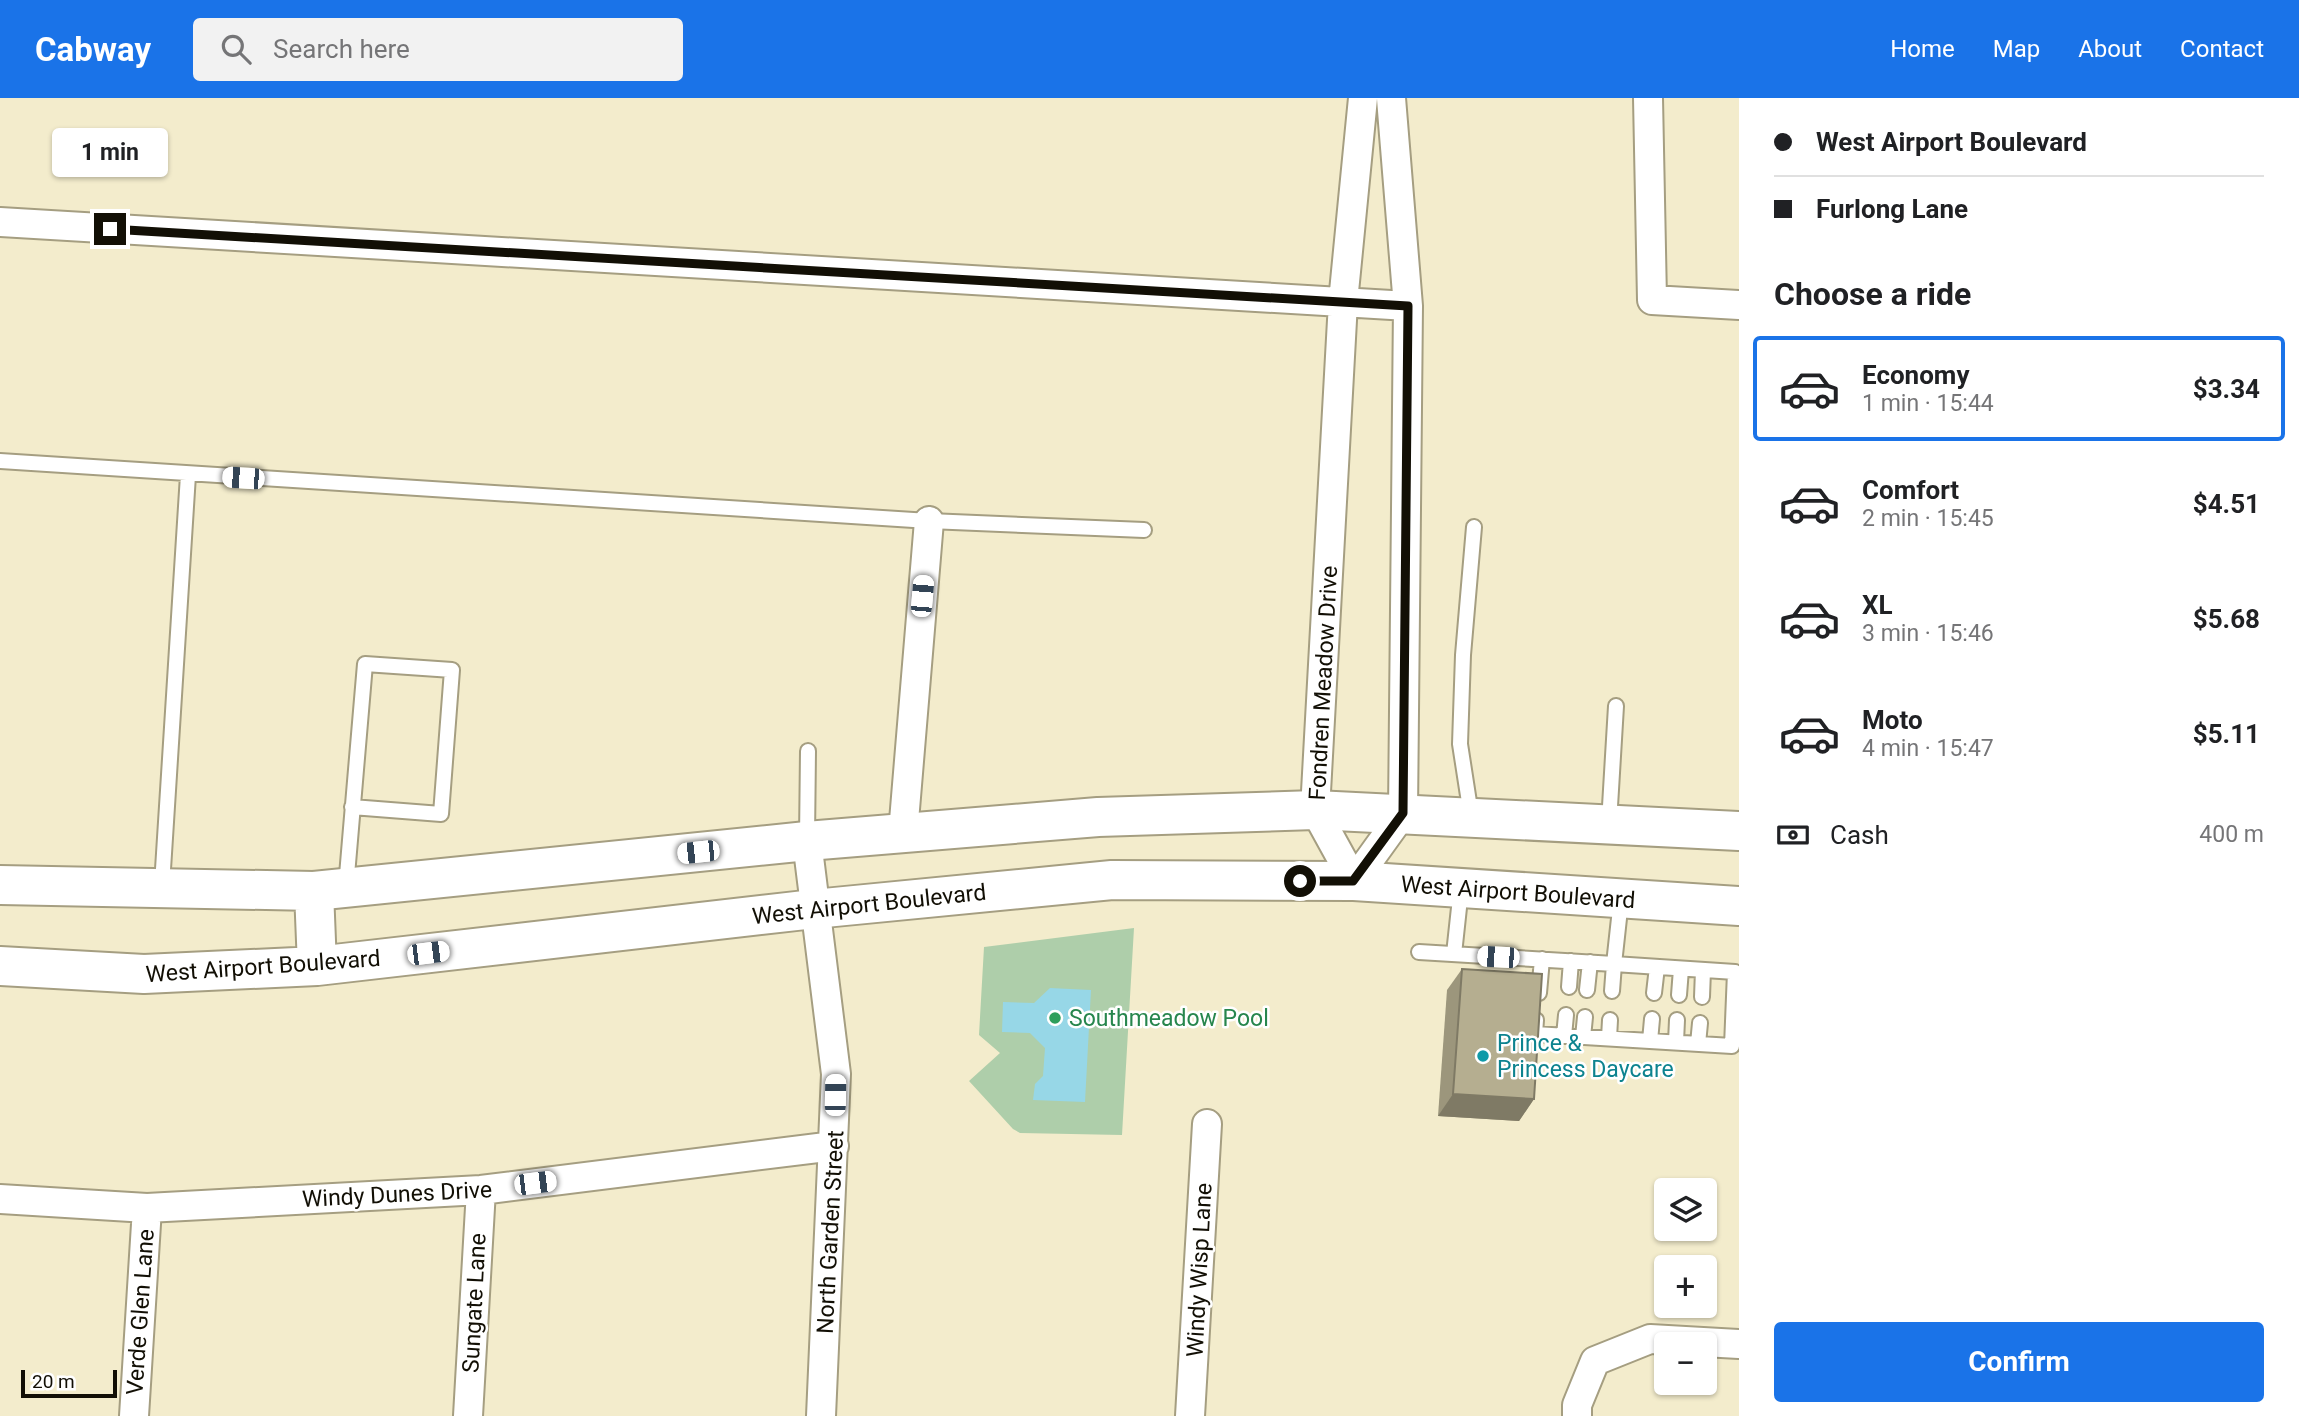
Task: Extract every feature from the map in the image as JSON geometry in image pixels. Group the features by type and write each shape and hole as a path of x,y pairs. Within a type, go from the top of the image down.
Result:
{"main road":[{"path":"0,885 162,890 330,890 807,841 1098,817 1315,810 1739,831"},
{"name":"West Airport Boulevard","path":"0,966 144,974 317,966 814,909 1112,880 1353,881 1739,906"},
{"path":"317,966 330,890"}],"street":[{"name":"Fondren Meadow Drive","path":"1353,881 1315,810 1343,302 1363,98"},
{"path":"1353,881 1403,813 1408,306 1391,98"},
{"path":"1648,98 1652,300 1739,305"},
{"path":"0,222 1408,306"},
{"path":"903,833 929,521"},
{"name":"North Garden Street","path":"807,841 836,1074 821,1416"},
{"name":"Windy Wisp Lane","path":"1190,1416 1207,1124"},
{"name":"Windy Dunes Drive","path":"0,1199 147,1208 481,1190 834,1146"},
{"name":"Sungate Lane","path":"468,1416 481,1190"},
{"name":"Verde Glen Lane","path":"134,1416 147,1208"},
{"path":"1577,1416 1577,1405 1595,1361 1650,1339 1739,1344"}],"lane":[{"path":"0,461 929,521 1144,530"},
{"path":"162,890 188,475"},
{"path":"1471,817 1460,744 1463,655 1475,527"},
{"path":"330,890 352,807 365,664 452,670 441,814 352,807"},
{"path":"1609,824 1616,706"},
{"path":"807,841 808,751"},
{"path":"1454,954 1461,888"},
{"path":"1612,991 1621,899"},
{"path":"1419,952 1542,959 1590,962 1737,972 1736,1046 1535,1034 1542,959"},
{"path":"1569,988 1571,961"},
{"path":"1587,990 1590,962"},
{"path":"1654,993 1657,967"},
{"path":"1679,995 1681,969"},
{"path":"1702,997 1703,970"},
{"path":"1564,1036 1566,1015"},
{"path":"1583,1037 1585,1017"},
{"path":"1650,1041 1652,1019"},
{"path":"1609,1038 1610,1020"},
{"path":"1675,1042 1677,1020"},
{"path":"1698,1044 1700,1023"}],"green space":[{"name":"Southmeadow Pool","path":"1134,928 1122,1135 1020,1133 1013,1129 969,1081 1000,1053 979,1035 984,947"}],"water":[{"path":"1050,988 1091,990 1085,1102 1033,1100 1035,1084 1043,1076 1045,1048 1030,1033 1002,1032 1003,1002 1034,1003"}],"building":[{"name":"Prince & Princess Daycare","path":"1462,969 1542,974 1534,1099 1453,1094"}],"place":[{"name":"Southmeadow Pool","path":"1055,1018"},
{"name":"Prince & Princess Daycare","path":"1483,1056"}],"route":[{"path":"110,229 1408,306 1403,813 1353,881 1300,881"}]}
